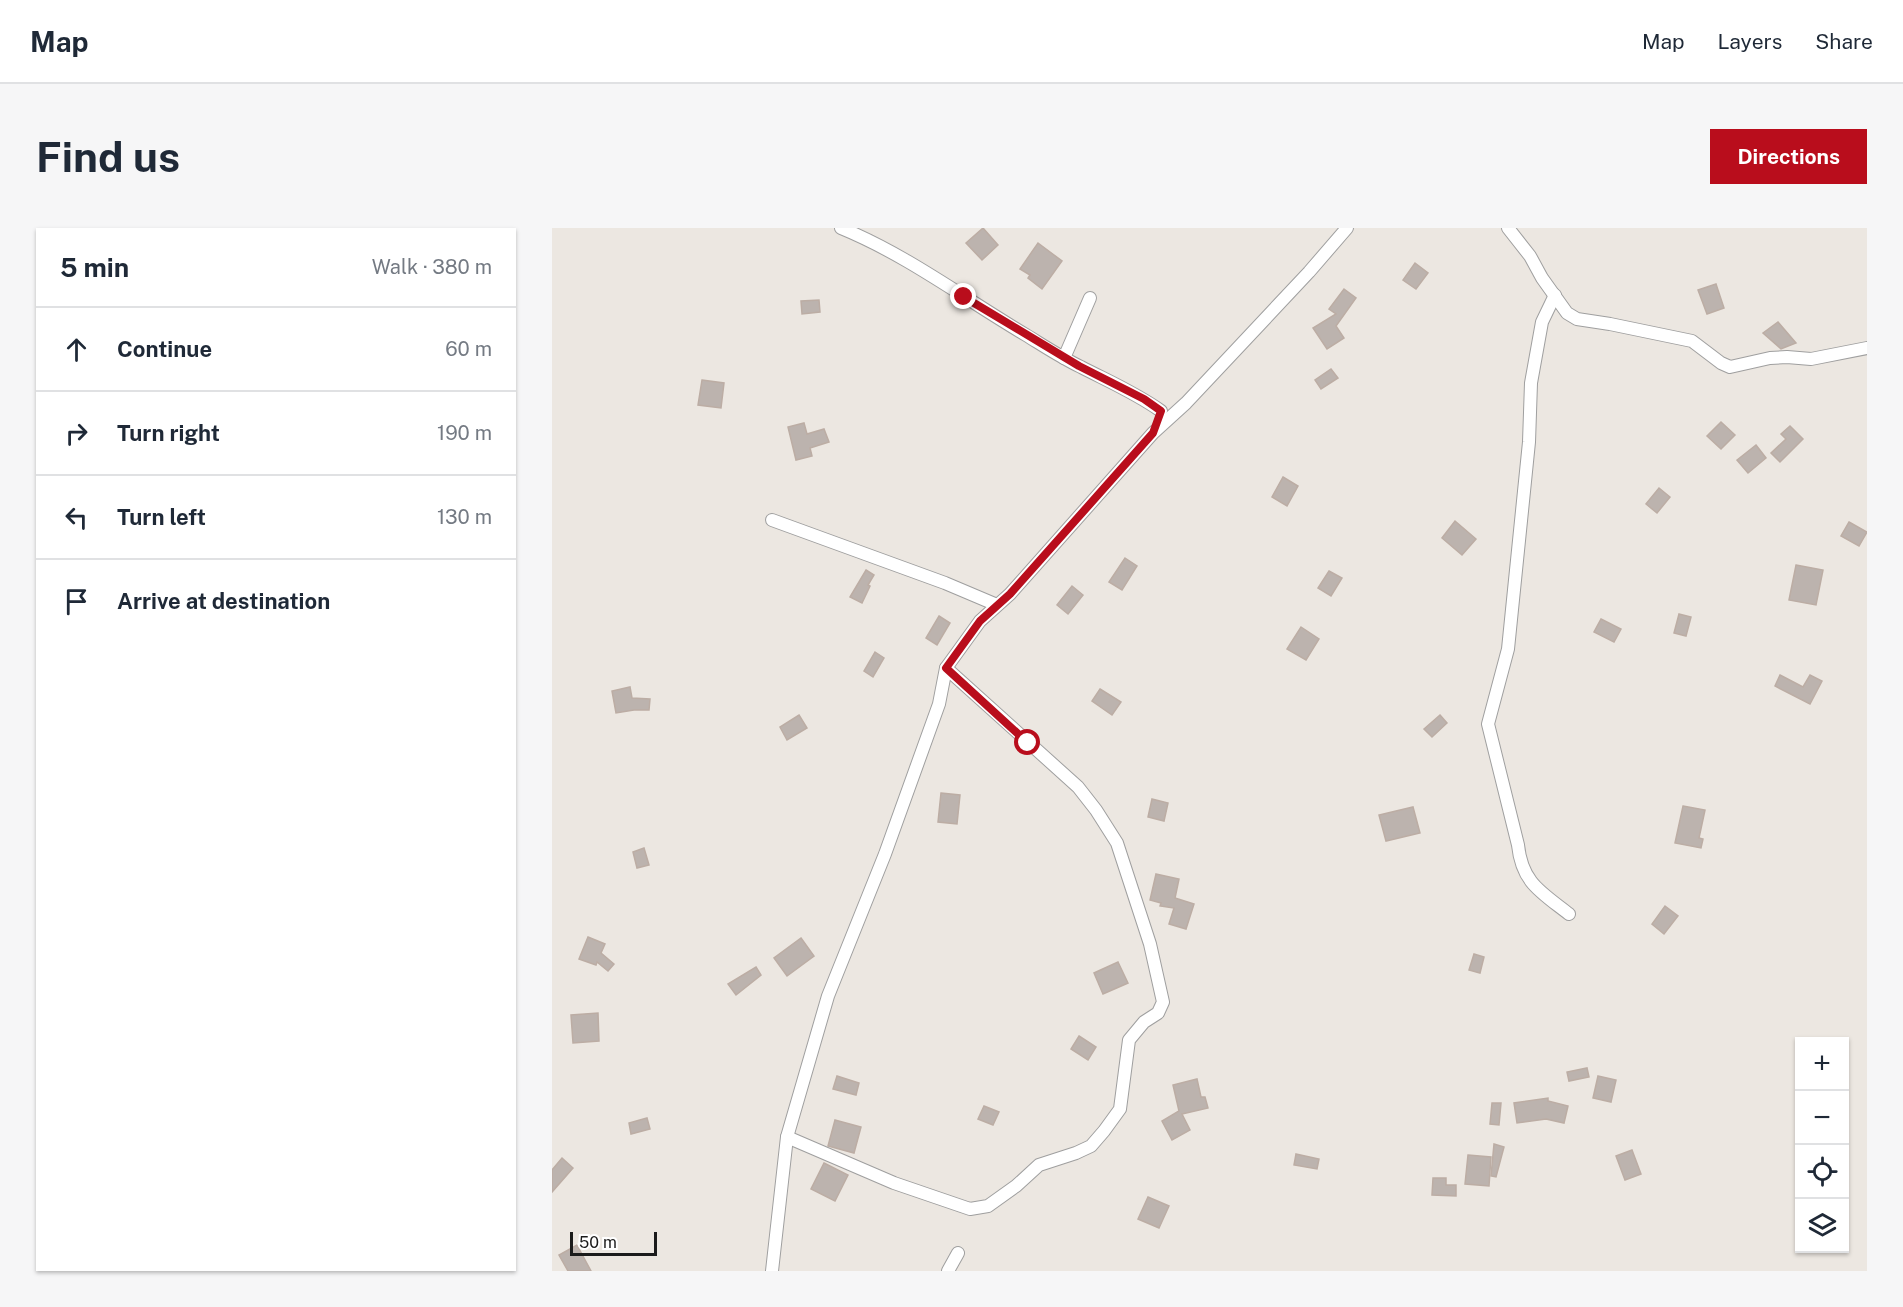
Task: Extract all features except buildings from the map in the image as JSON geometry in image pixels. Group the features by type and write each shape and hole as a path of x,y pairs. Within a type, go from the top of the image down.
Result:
{"street":[{"path":"841,228 914,264 996,318 1064,358 1144,399 1161,411"},
{"path":"772,1271 788,1137 828,996 885,854 939,704 946,668 980,621 1010,594 1153,433 1186,403 1309,272 1347,228"},
{"path":"1508,228 1530,256 1542,278 1567,313 1577,319 1692,341 1730,368 1770,358 1811,359 1867,348"},
{"path":"1555,295 1542,322 1531,382 1529,442 1508,649 1488,724 1518,845 1520,862 1526,876 1539,890 1569,914"},
{"path":"1064,358 1090,298"},
{"path":"1161,411 1186,403"},
{"path":"1153,433 1161,411"},
{"path":"772,520 945,583 997,605"},
{"path":"788,1137 894,1184 943,1201 970,1209 988,1206 1039,1165 1091,1146 1104,1131 1120,1109 1129,1040 1143,1022 1158,1013 1163,1002 1150,944 1117,843 1096,810 1078,787 946,668"},
{"path":"948,1271 958,1253"}],"route":[{"path":"964,297 996,318 1079,366 1144,399 1161,411 1153,433 1010,594 980,621 946,668 1028,743"}]}
